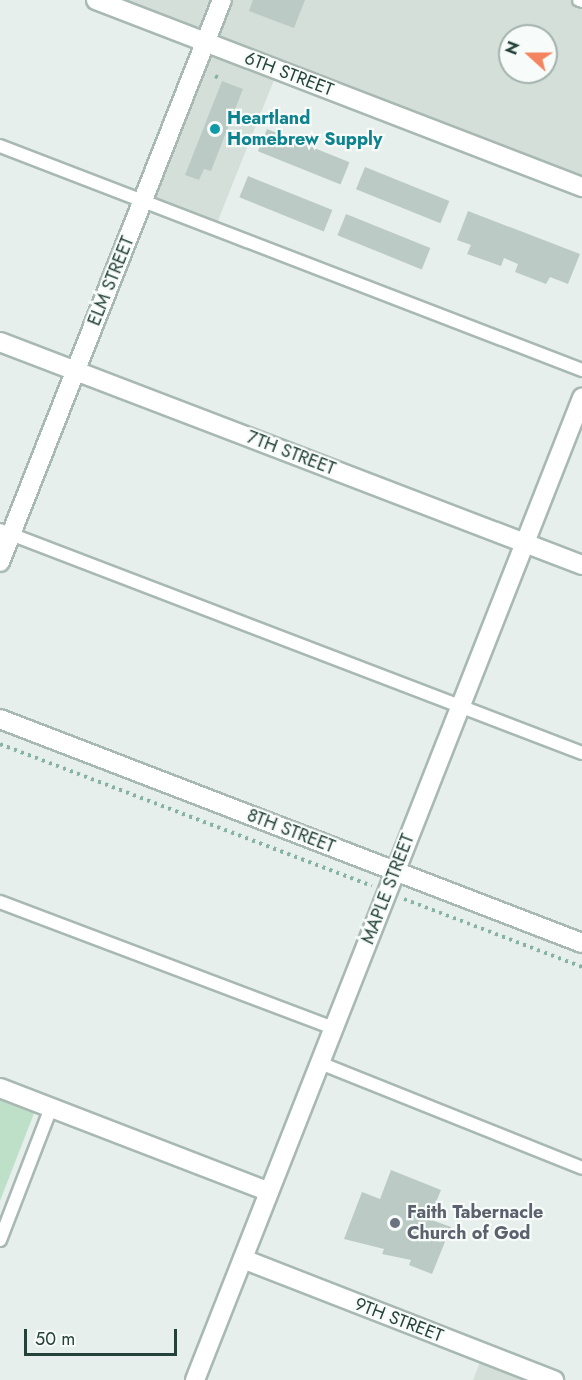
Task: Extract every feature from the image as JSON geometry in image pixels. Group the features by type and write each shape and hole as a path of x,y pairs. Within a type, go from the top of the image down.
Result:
{"street":[{"name":"6TH STREET","path":"96,0 582,187"},
{"name":"ELM STREET","path":"0,562 6,532 76,371 222,0"},
{"name":"7TH STREET","path":"0,342 582,565"},
{"name":"MAPLE STREET","path":"195,1380 582,398"},
{"name":"8TH STREET","path":"0,719 582,943"},
{"path":"0,1088 269,1192"},
{"name":"9TH STREET","path":"243,1259 554,1380"}],"lane":[{"path":"0,146 582,370"},
{"path":"6,532 582,753"},
{"path":"0,902 334,1028"},
{"path":"320,1063 582,1168"},
{"path":"0,1240 51,1108"}],"path":[{"path":"215,76 221,79"},
{"path":"0,744 374,887"},
{"path":"401,898 582,967"}],"shaded area":[{"path":"96,0 582,0 582,187 278,70 215,228 143,201 205,42"},
{"path":"484,1352 554,1380 473,1380"}],"green space":[{"path":"0,1088 38,1103 0,1201"}],"building":[{"path":"253,0 305,0 294,28 249,11"},
{"name":"Heartland Homebrew Supply","path":"222,81 243,89 211,171 204,169 199,180 185,175"},
{"path":"267,129 350,162 341,185 258,151"},
{"path":"365,167 449,201 440,223 356,189"},
{"path":"248,176 332,210 324,231 239,197"},
{"path":"468,211 580,254 568,284 550,277 546,284 515,272 518,264 504,258 501,266 467,254 471,245 457,240"},
{"path":"346,214 430,248 422,269 337,235"},
{"name":"Faith Tabernacle Church of God","path":"391,1170 441,1190 429,1219 451,1227 432,1274 409,1265 411,1260 382,1254 384,1249 344,1239 362,1192 380,1199"}],"place":[{"name":"Heartland Homebrew Supply","path":"215,129"},
{"name":"Faith Tabernacle Church of God","path":"395,1223"}]}
